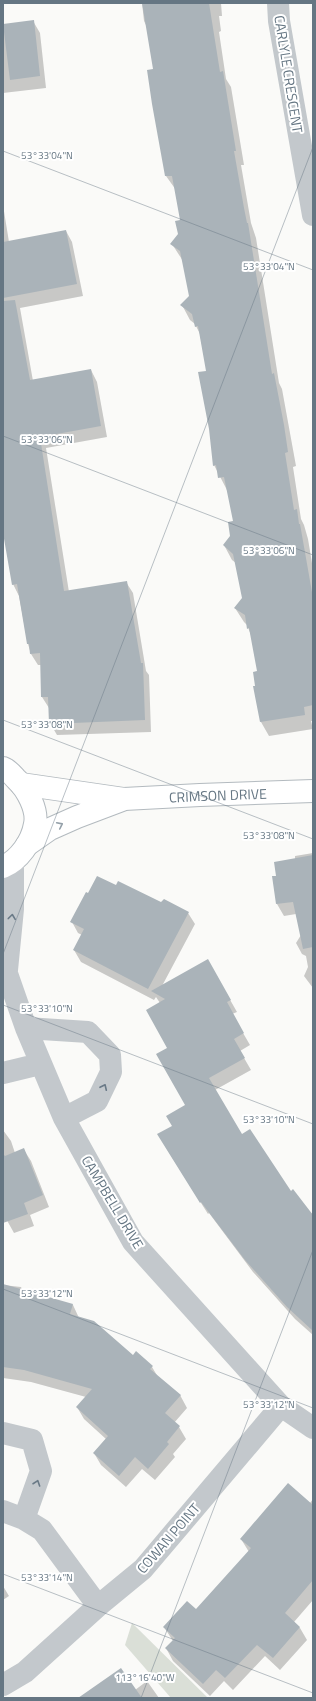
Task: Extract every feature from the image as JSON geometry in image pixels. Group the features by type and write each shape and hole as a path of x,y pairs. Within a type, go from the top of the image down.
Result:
{"street":[{"name":"CARLYLE CRESCENT","path":"278,3 279,21 313,215"},
{"name":"CRIMSON DRIVE","path":"8,771 124,799 200,794 313,791"},
{"path":"8,771 32,803 36,823 27,845 8,865"},
{"name":"CRIMSON DRIVE","path":"27,845 50,830 70,820 124,799"},
{"name":"CAMPBELL DRIVE","path":"8,865 13,909 5,966 26,1028 64,1118 133,1242 281,1406 313,1428"},
{"path":"26,1028 88,1032 110,1055 111,1072 97,1102 64,1118"},
{"path":"3,1073 40,1064"},
{"name":"COWAN POINT","path":"3,1685 25,1672 98,1606 143,1569 281,1406"},
{"path":"3,1433 32,1440 41,1471 24,1519"},
{"path":"3,1511 24,1519 42,1530 98,1606"}],"shaded area":[{"path":"132,1623 208,1698 171,1698 125,1645"}],"building":[{"path":"142,3 209,3 220,72 223,71 236,151 234,151 248,223 272,374 274,373 284,425 288,452 285,453 294,510 297,509 313,598 313,705 304,707 305,715 260,722 253,686 255,686 253,672 257,671 249,628 247,629 245,615 234,608 242,598 233,554 223,545 230,536 228,522 233,521 224,477 218,478 216,465 213,466 209,429 198,372 206,371 198,326 195,327 192,314 180,305 189,296 180,251 170,244 178,234 175,221 180,220 172,176 165,176 152,104 147,70 153,69"},
{"path":"34,20 40,76 10,80 3,24"},
{"path":"66,230 77,284 3,298 3,242"},
{"path":"15,300 30,380 91,369 101,426 40,437 64,591 127,581 141,663 143,663 145,720 49,724 48,697 41,697 40,653 30,654 17,584 12,585 3,533 3,301"},
{"path":"313,855 313,947 303,949 293,902 276,904 272,876 276,876 274,862"},
{"path":"97,876 116,885 118,881 161,902 164,899 189,912 148,989 73,950 84,929 70,922 86,892 88,893"},
{"path":"208,959 231,1000 227,1002 244,1033 234,1039 245,1058 209,1078 242,1134 250,1129 291,1191 293,1189 313,1215 313,1331 287,1307 245,1260 201,1202 200,1203 157,1134 172,1126 166,1116 185,1105 156,1054 167,1048 146,1010 165,999 151,991"},
{"path":"24,1148 43,1195 24,1203 28,1214 3,1223 3,1154 5,1156"},
{"path":"3,1284 73,1304 70,1314 94,1321 133,1355 136,1351 153,1366 150,1369 181,1395 165,1413 180,1426 167,1442 169,1444 148,1469 135,1457 119,1476 93,1453 108,1436 76,1407 92,1389 24,1370 3,1367"},
{"path":"288,1483 313,1505 313,1580 285,1613 300,1627 273,1658 257,1645 225,1678 216,1670 203,1684 165,1648 175,1638 163,1627 187,1601 196,1609 251,1548 240,1539"},
{"path":"121,1668 142,1698 78,1698"}]}
